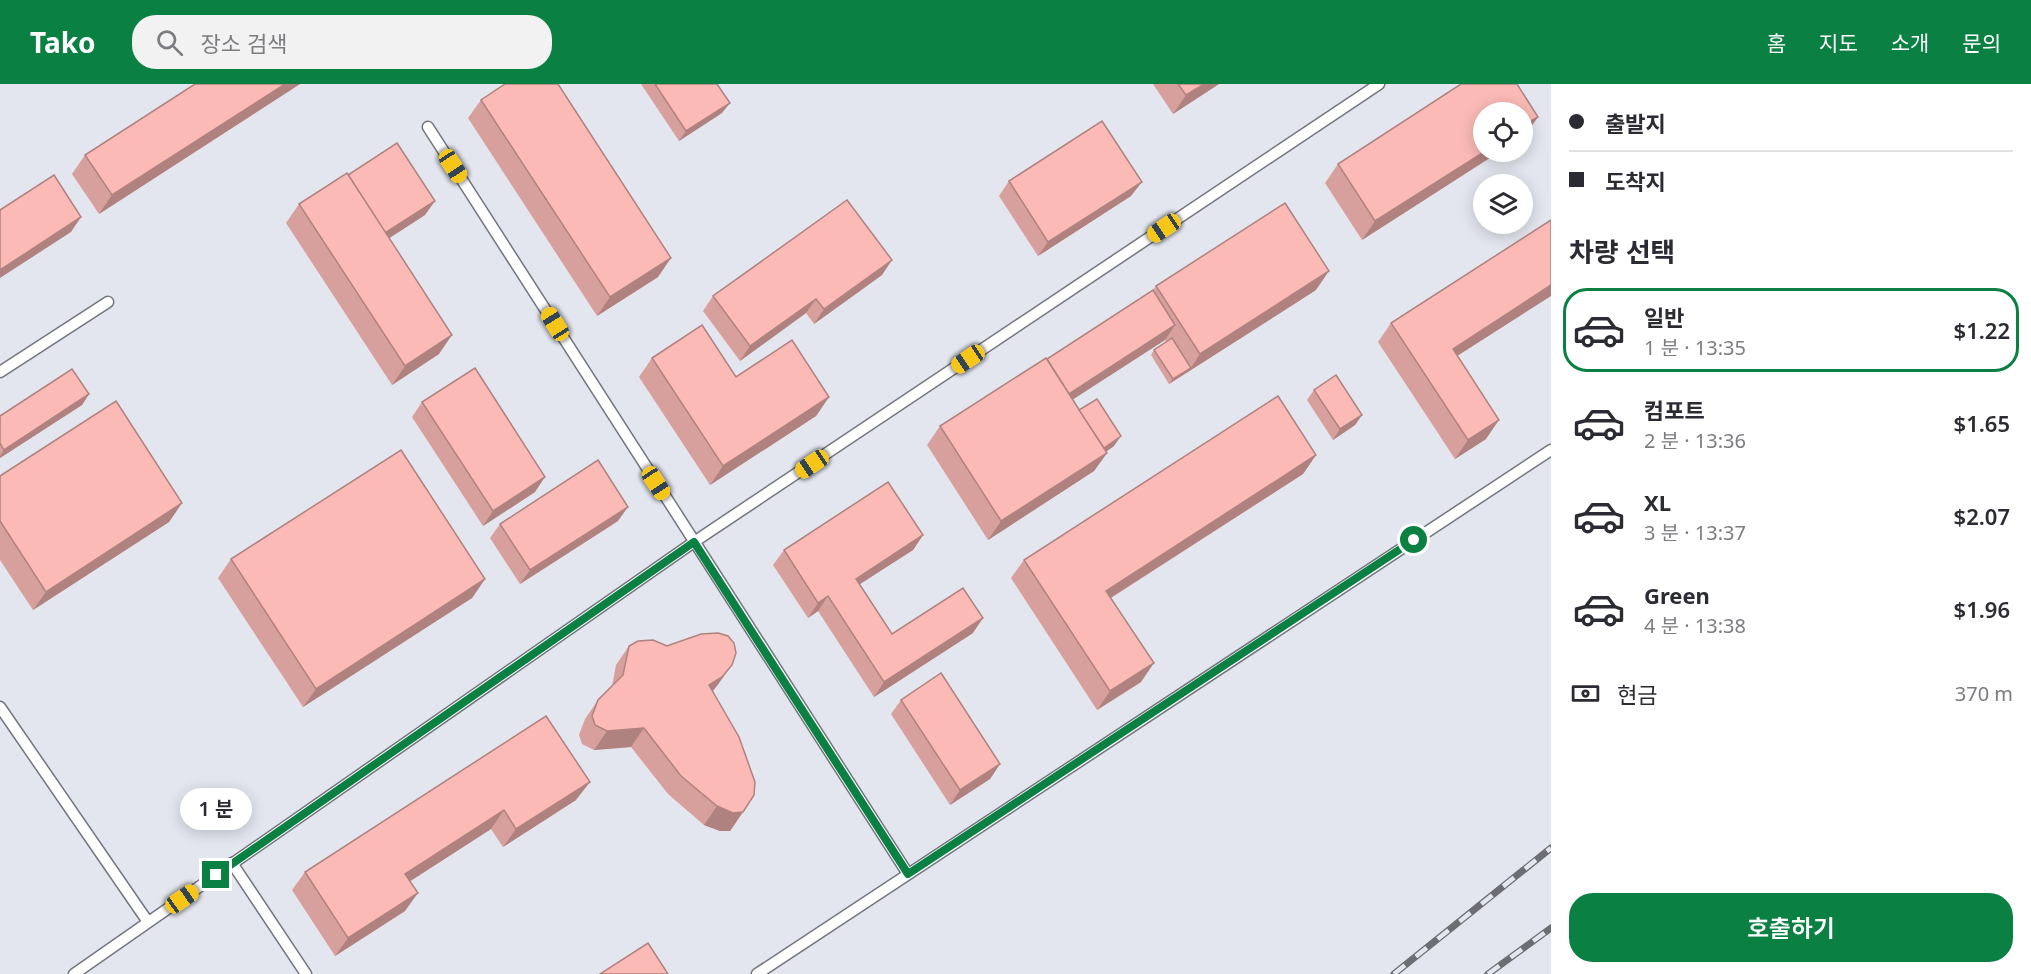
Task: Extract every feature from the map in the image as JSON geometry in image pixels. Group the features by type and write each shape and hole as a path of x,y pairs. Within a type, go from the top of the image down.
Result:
{"lane":[{"path":"74,974 694,542 1378,84"},
{"path":"428,127 908,874"},
{"path":"0,372 108,302"},
{"path":"757,974 1551,450"},
{"path":"0,707 148,922"},
{"path":"232,863 306,974"}],"building":[{"path":"195,84 285,84 112,195 85,155"},
{"path":"505,84 558,84 671,258 610,297 481,100"},
{"path":"655,84 717,84 730,103 686,131"},
{"path":"1178,84 1204,84 1186,95"},
{"path":"1461,84 1517,84 1528,102 1473,102 1473,159 1375,221 1338,164"},
{"path":"1533,109 1538,117 1533,120"},
{"path":"1102,121 1142,182 1048,242 1009,181"},
{"path":"397,143 435,201 385,233 348,175"},
{"path":"347,173 452,335 405,366 299,204"},
{"path":"54,175 81,217 0,270 0,210"},
{"path":"847,200 892,260 824,309 816,299 750,346 713,296"},
{"path":"1285,203 1329,271 1200,354 1156,286"},
{"path":"1551,220 1551,285 1453,349 1499,420 1468,440 1391,323 1529,234 1533,234 1533,232"},
{"path":"1153,290 1175,325 1069,394 1047,359"},
{"path":"702,325 736,377 792,340 829,397 723,466 652,358"},
{"path":"1172,338 1191,368 1173,379 1154,350"},
{"path":"1046,358 1107,453 1001,521 940,426"},
{"path":"475,368 545,477 493,511 422,402"},
{"path":"72,369 89,394 4,450 0,443 0,416"},
{"path":"1336,375 1362,415 1340,429 1314,390"},
{"path":"1278,396 1316,455 1106,591 1154,663 1110,691 1024,560"},
{"path":"1097,399 1121,436 1104,448 1079,410"},
{"path":"116,401 182,503 46,592 0,521 0,476"},
{"path":"401,450 485,579 316,689 231,559"},
{"path":"598,460 628,507 530,570 500,524"},
{"path":"888,482 923,535 856,579 892,634 963,588 983,618 884,682 828,596 818,603 784,550"},
{"path":"718,633 728,636 734,643 736,653 732,665 722,677 709,685 739,737 755,782 754,795 743,812 733,813 717,806 681,776 644,728 607,731 595,725 592,716 598,700 623,675 629,646 638,641 653,640 667,646 701,634"},
{"path":"941,673 1000,764 960,790 901,700"},
{"path":"546,716 590,782 516,829 504,810 405,874 418,893 348,938 305,872"},
{"path":"648,943 668,974 600,974"}],"railway":[{"path":"1394,974 1551,848"},
{"path":"1488,974 1551,928"}],"route":[{"path":"216,875 694,542 908,874 1414,540"}]}
